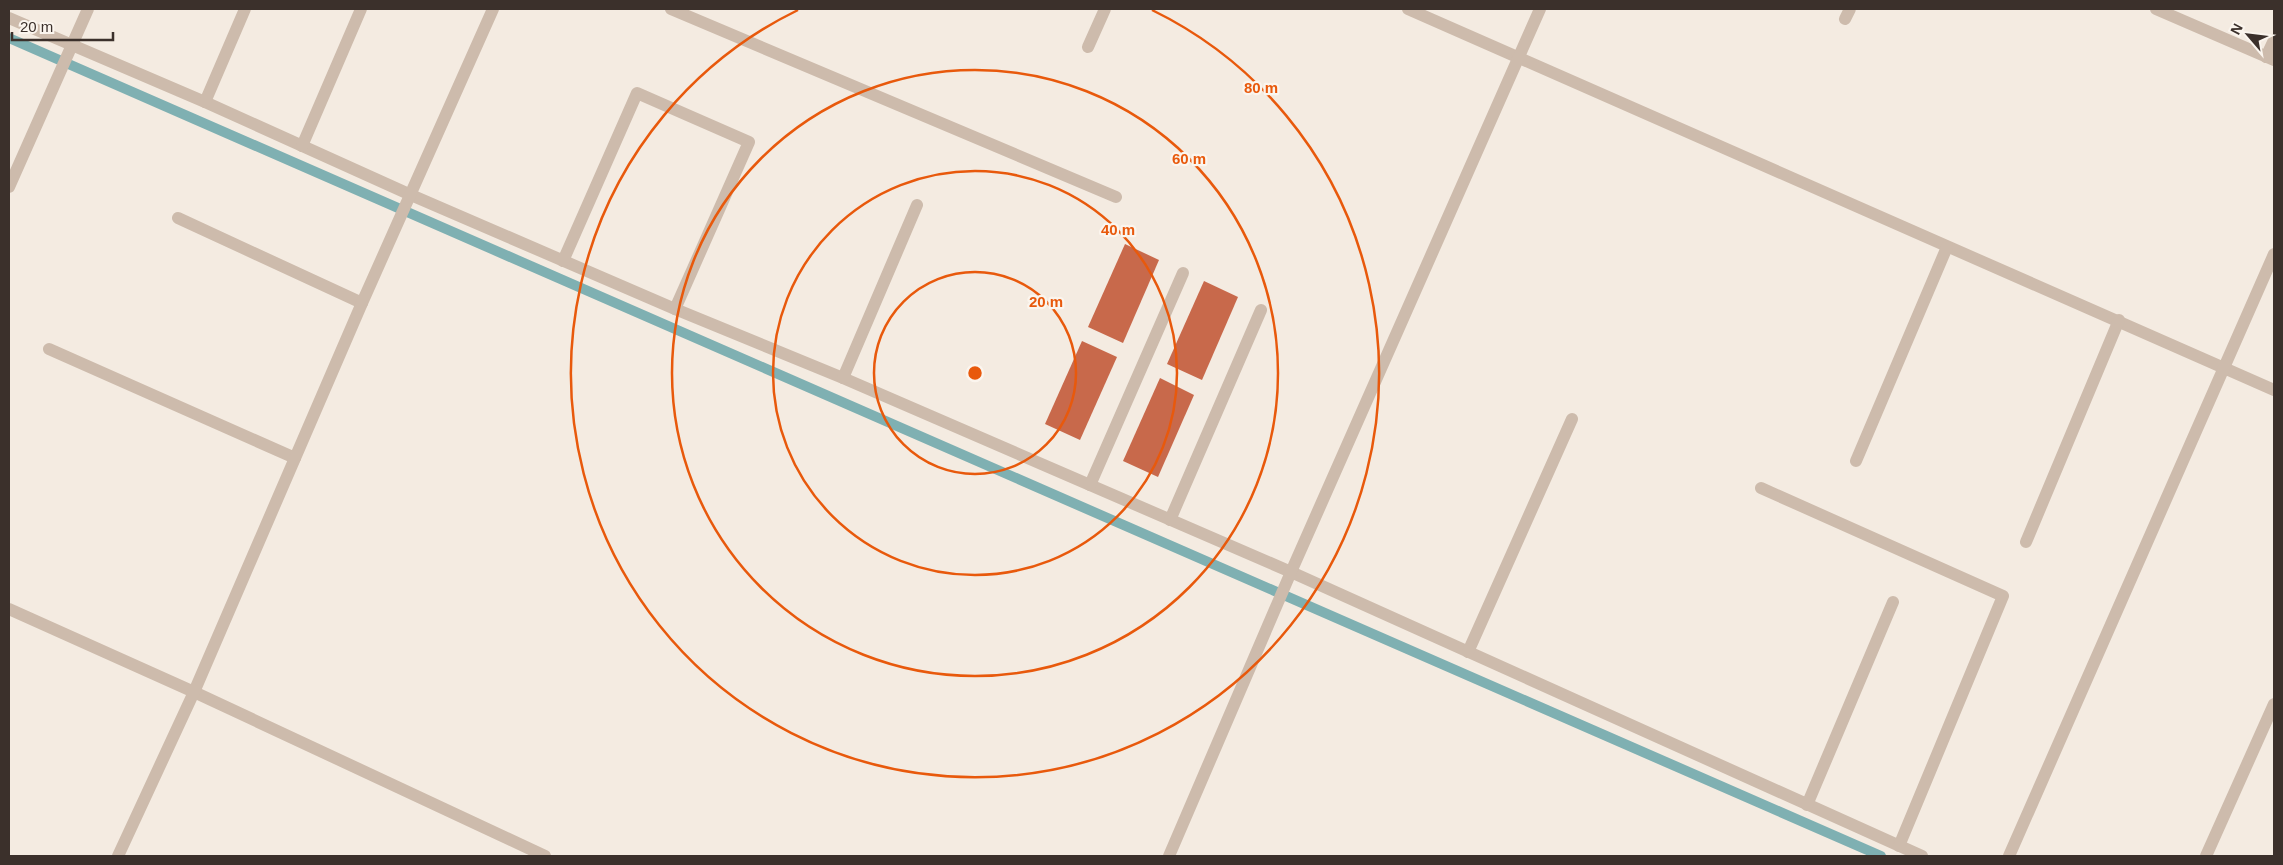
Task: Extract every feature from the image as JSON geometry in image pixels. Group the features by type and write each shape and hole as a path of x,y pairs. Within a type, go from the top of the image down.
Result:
{"street":[{"path":"9,187 88,9"},
{"path":"205,102 245,9"},
{"path":"302,146 361,9"},
{"path":"118,856 194,692 362,303 493,9"},
{"path":"671,9 1116,197"},
{"path":"1088,47 1105,9"},
{"path":"1408,9 1947,247 2119,320 2274,390"},
{"path":"1169,856 1291,572 1540,9"},
{"path":"2156,9 2270,59 2274,40"},
{"path":"9,18 205,102 563,261 844,378 1291,572 1922,856"},
{"path":"563,261 637,93 749,142 675,309"},
{"path":"844,378 917,205"},
{"path":"178,218 362,303"},
{"path":"1856,461 1947,247"},
{"path":"2008,856 2274,254"},
{"path":"1090,485 1183,273"},
{"path":"1170,520 1261,310"},
{"path":"2026,542 2119,320"},
{"path":"49,349 295,458"},
{"path":"1468,652 1572,419"},
{"path":"1761,488 2003,596 1899,846"},
{"path":"1807,805 1894,602"},
{"path":"9,609 194,692 545,856"},
{"path":"2206,856 2274,704"}],"building":[{"path":"1125,244 1159,260 1123,343 1088,327"},
{"path":"1204,281 1238,297 1202,380 1167,364"},
{"path":"1082,341 1117,357 1080,440 1045,424"},
{"path":"1160,378 1194,395 1158,477 1123,461"}],"waterway":[{"path":"9,38 1881,856"}]}
